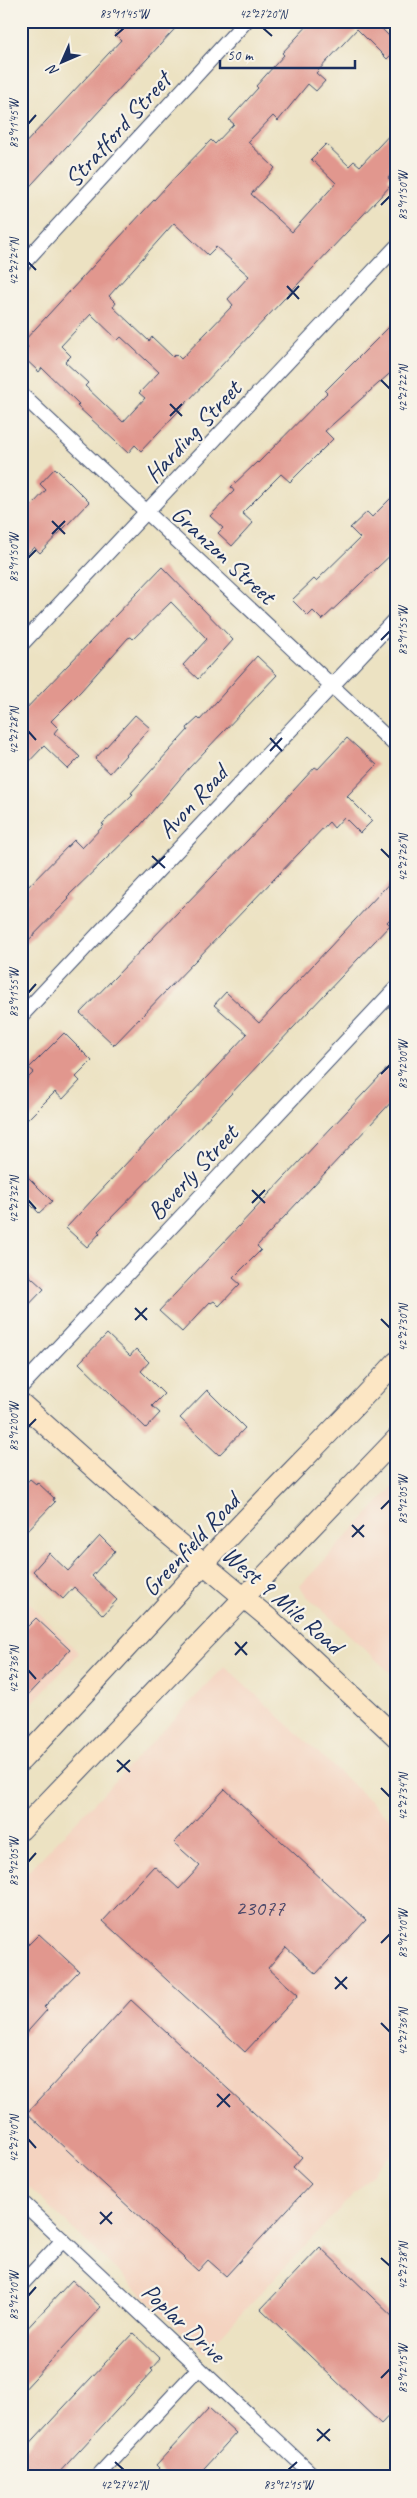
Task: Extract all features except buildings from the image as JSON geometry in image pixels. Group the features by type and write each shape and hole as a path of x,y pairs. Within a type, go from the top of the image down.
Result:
{"main road":[{"name":"Greenfield Road","path":"21,1761 155,1619 204,1564 340,1424 396,1362"},
{"name":"West 9 Mile Road","path":"21,1403 245,1598 396,1737"},
{"path":"21,1830 396,1439"}],"street":[{"name":"Stratford Street","path":"21,266 246,21"},
{"name":"Harding Street","path":"21,645 396,247"},
{"name":"Granzon Street","path":"21,394 396,746"},
{"name":"Avon Road","path":"21,1016 396,618"},
{"name":"Beverly Street","path":"21,1387 396,988"},
{"name":"Poplar Drive","path":"21,2202 315,2477"},
{"path":"21,2285 63,2240"},
{"path":"97,2477 199,2368"}],"shaded area":[{"path":"396,1484 396,1678 306,1595 300,1586"},
{"path":"21,1595 79,1653 21,1715"},
{"path":"225,1666 396,1825 396,2149 204,2353 21,2180 21,1879"}]}
